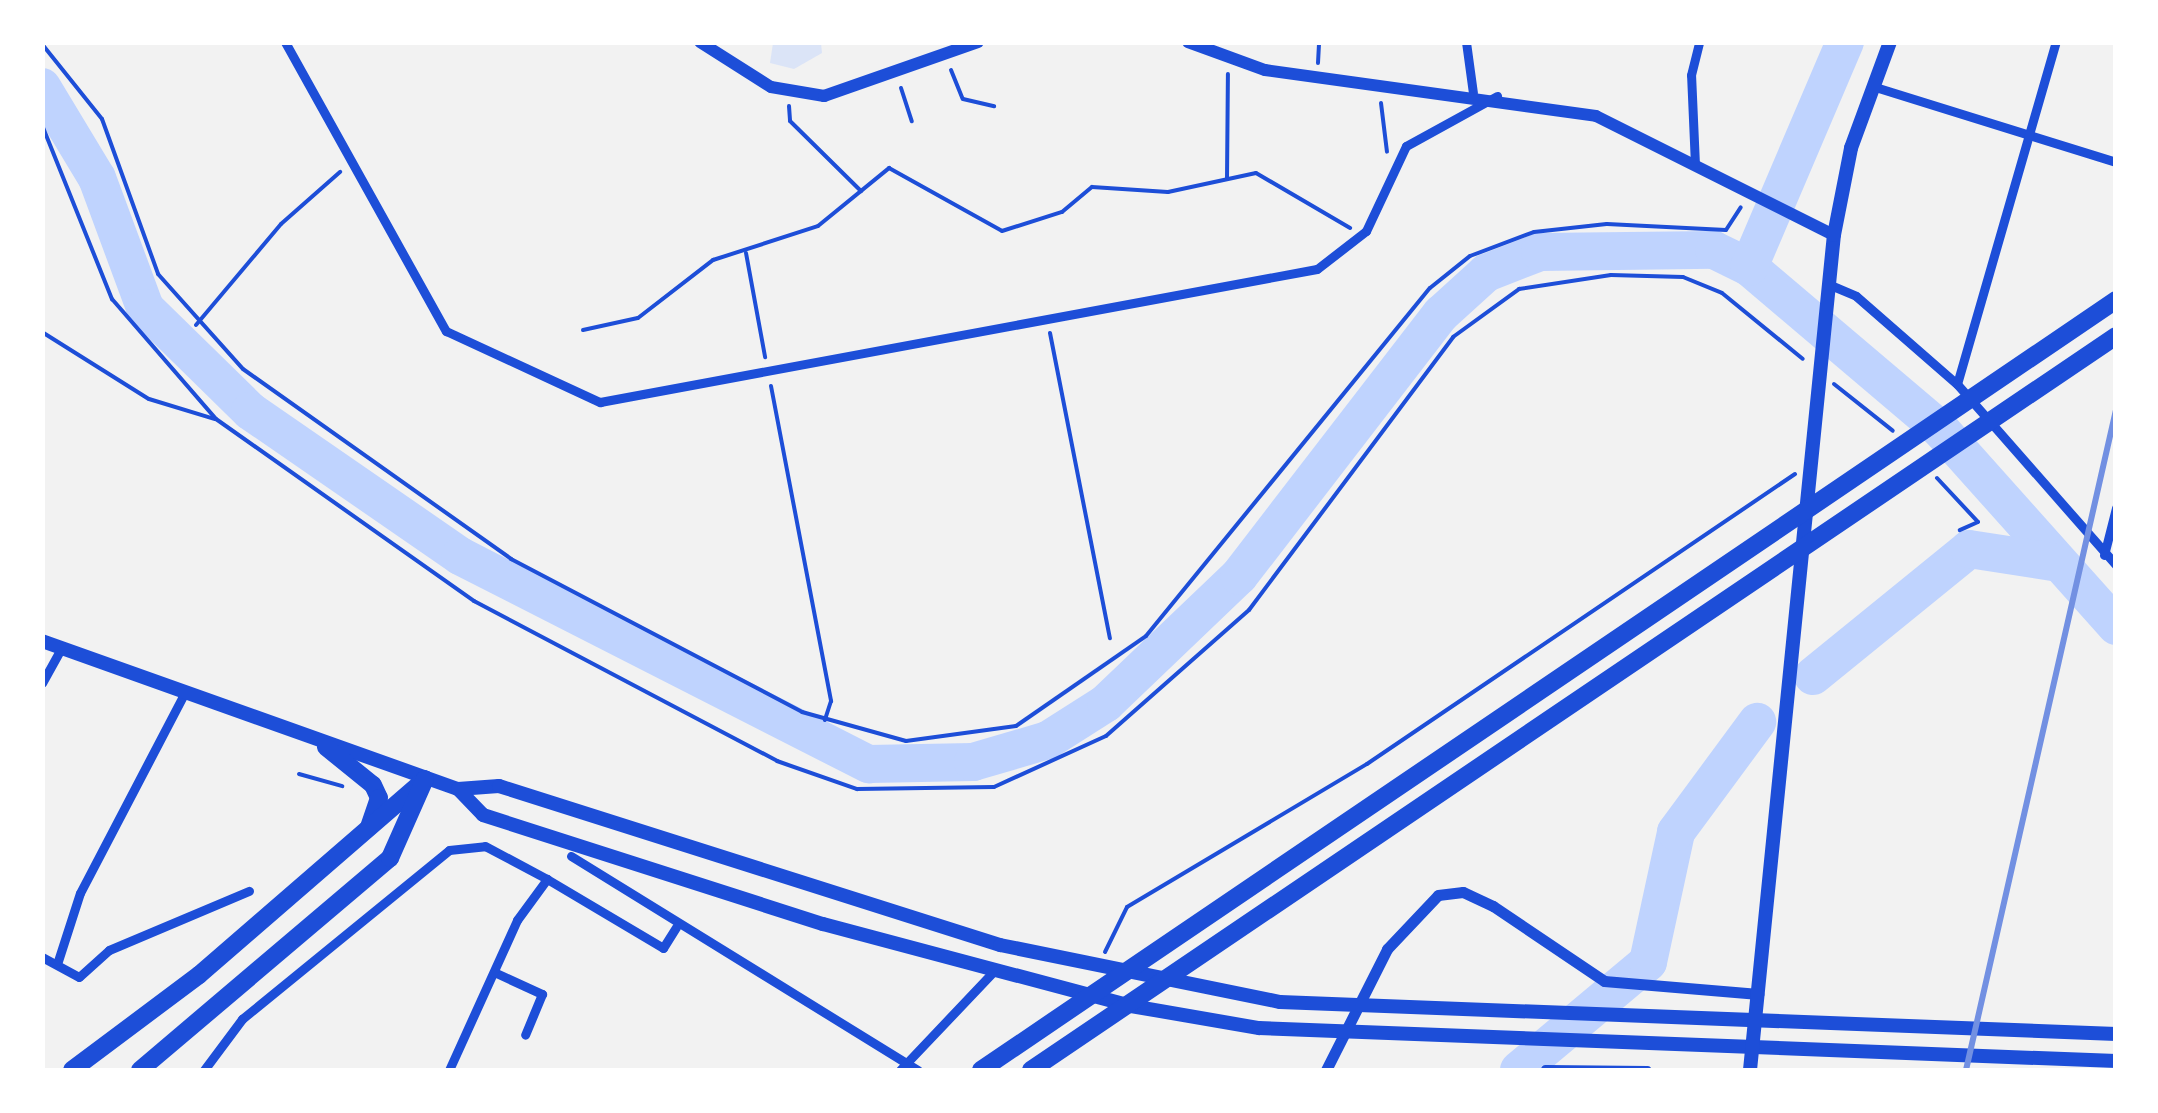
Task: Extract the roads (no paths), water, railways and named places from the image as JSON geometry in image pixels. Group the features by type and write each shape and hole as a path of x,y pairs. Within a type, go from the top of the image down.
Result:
{"highway":[{"path":"981,1070 1736,564 2116,300"},
{"path":"1031,1070 1751,587 2116,336"},
{"path":"326,746 379,798 364,836"},
{"path":"72,1070 364,836 425,779"},
{"path":"140,1070 390,858 425,779"}],"main road":[{"path":"700,42 791,95 824,96 897,75 978,42"},
{"path":"1188,42 1231,63 1497,96 1596,116 1834,236"},
{"path":"1750,1070 1834,236 1872,86 1890,42"},
{"path":"42,641 183,696 425,779 458,789 499,786 1000,945 1102,966 1356,1008 1539,1018 2116,1034"},
{"path":"458,789 483,814 996,970 1130,1006 1342,1035 2116,1061"}],"street":[{"path":"285,42 355,159 446,332 474,350 600,402 1046,315 1302,274 1360,236 1384,201 1391,169 1406,146 1497,96"},
{"path":"1466,42 1473,93"},
{"path":"1695,165 1691,75 1700,42"},
{"path":"1957,384 2056,42"},
{"path":"1872,86 2116,162"},
{"path":"1828,284 1856,296 1957,384 2116,565"},
{"path":"2104,555 2116,508"},
{"path":"42,683 60,650"},
{"path":"58,961 80,893 183,696"},
{"path":"204,1070 242,1019 449,850 485,846 663,948 676,927"},
{"path":"571,856 676,927 909,1068 996,970"},
{"path":"449,1070 494,972 547,879"},
{"path":"42,957 58,961 79,977 109,950 248,891"},
{"path":"1326,1070 1356,1008 1412,915 1438,895 1464,892 1604,982 1638,988 1758,994"},
{"path":"494,972 542,994 525,1035"},
{"path":"1545,1069 1647,1070"}],"waterway":[{"path":"1749,267 1845,42"},
{"path":"42,87 97,178 145,308 250,411 460,556 869,764 973,762 1048,740 1106,703 1239,576 1441,314 1486,273 1540,252 1714,250 1749,267 1941,430 2116,626"},
{"path":"1813,676 1969,549 2059,563"},
{"path":"1519,1070 1648,962 1676,832 1757,722"}],"railway":[{"path":"1966,1070 2116,410"}]}
